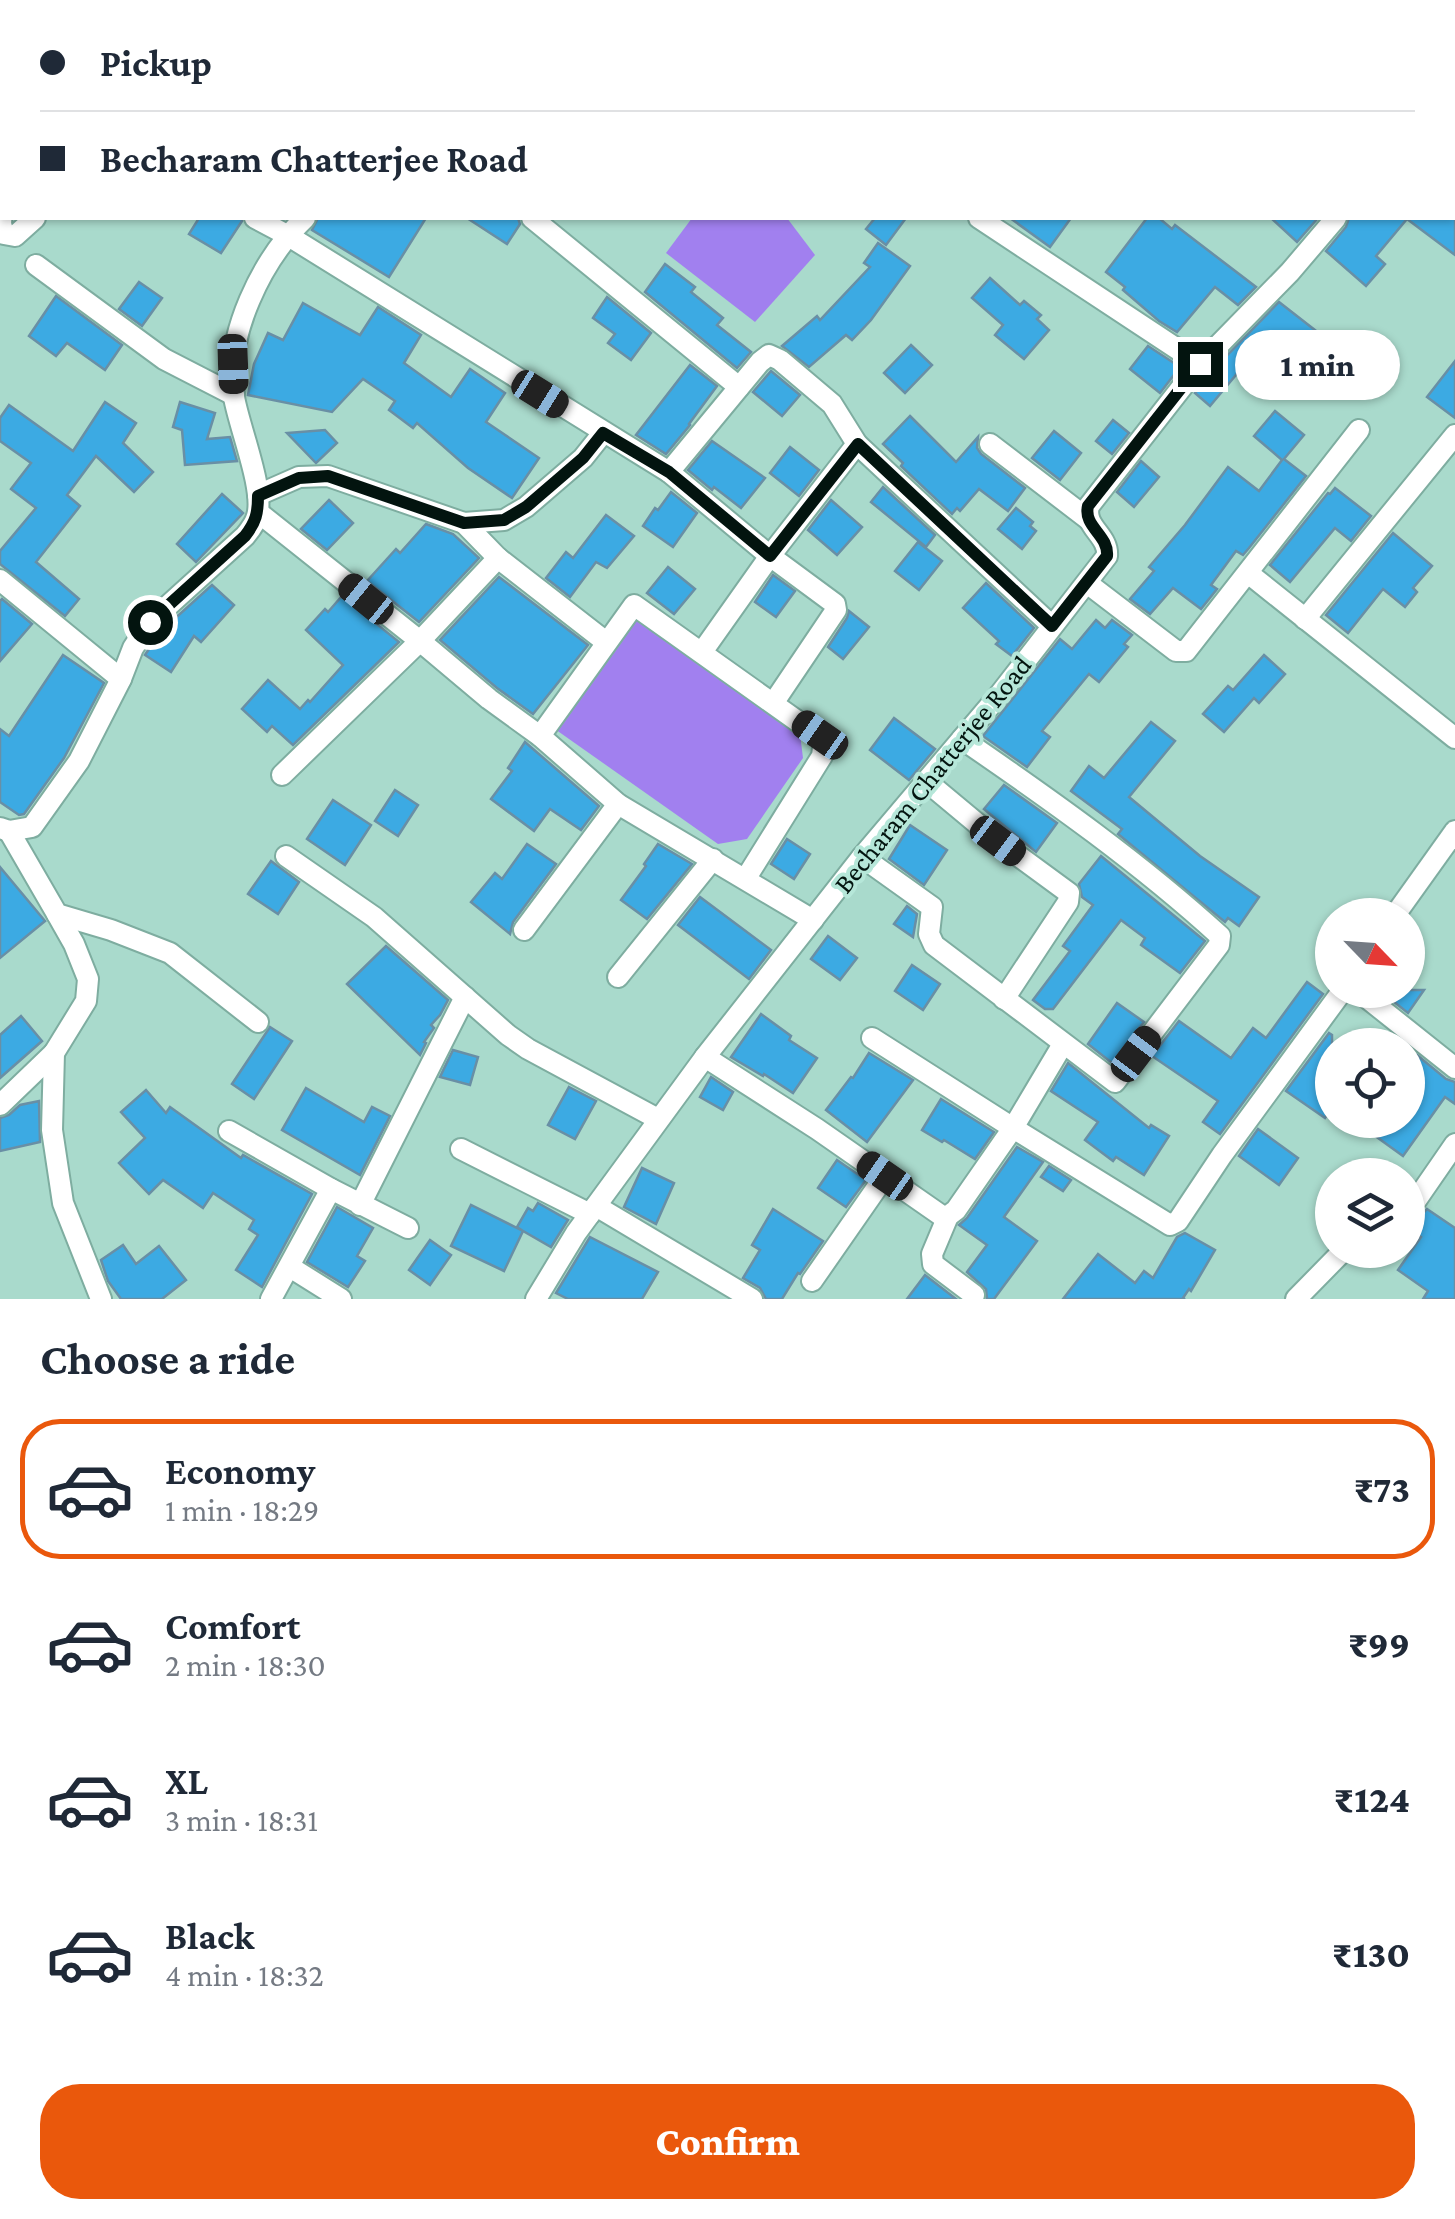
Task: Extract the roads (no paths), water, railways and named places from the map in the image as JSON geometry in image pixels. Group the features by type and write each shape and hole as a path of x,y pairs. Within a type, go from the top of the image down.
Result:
{"street":[{"path":"1,220 4,234 15,236 33,220"},
{"path":"259,220 669,472 835,604 774,702"},
{"path":"2,1099 54,1053 86,1001 88,980 74,944 4,830 32,827 78,761 121,680 133,648 150,622 254,525 258,504 234,395 233,364 246,306 264,268 303,220"},
{"path":"534,220 739,387"},
{"path":"982,220 1200,364"},
{"path":"1088,519 1088,506 1200,364 1290,272 1334,220"},
{"path":"36,265 164,360 234,395"},
{"path":"669,472 769,355 832,404 858,444 1052,626"},
{"path":"1086,583 1176,651 1190,648 1359,430"},
{"path":"258,504 299,478 328,476 464,523 504,520 526,507 583,458 603,433"},
{"path":"1305,619 1455,435"},
{"path":"702,652 770,556 858,444"},
{"path":"990,444 1088,519"},
{"path":"1434,461 1455,473"},
{"path":"258,504 618,804 813,920"},
{"name":"Becharam Chatterjee Road","path":"546,1295 593,1210 705,1057 1107,556 1107,543 1088,519"},
{"path":"464,523 498,558 606,642"},
{"path":"282,775 420,642 498,558"},
{"path":"1248,573 1455,738"},
{"path":"0,580 121,680"},
{"path":"540,736 634,605 824,740 822,756 746,878"},
{"path":"862,857 930,904 933,910 929,934 934,945 1115,1082 1219,945 1220,936 1146,872 962,739"},
{"path":"926,781 1069,893 1068,902 1004,999"},
{"path":"524,930 618,804"},
{"path":"1407,898 1455,831"},
{"path":"286,856 374,917 508,1034 658,1120"},
{"path":"618,978 713,859"},
{"path":"57,914 170,953 258,1022"},
{"path":"360,1204 465,997"},
{"path":"872,1038 1012,1128 1174,1224 1330,1008"},
{"path":"1380,1008 1455,1068"},
{"path":"974,1295 933,1264 932,1254 948,1216 1012,1128 1063,1044"},
{"path":"54,1053 52,1130 63,1203 101,1299"},
{"path":"705,1057 942,1216 948,1216"},
{"path":"229,1131 408,1228"},
{"path":"461,1149 593,1210 752,1299"},
{"path":"1425,1189 1454,1150"},
{"path":"812,1281 885,1176"},
{"path":"272,1299 331,1189"},
{"path":"290,1267 341,1299"},
{"path":"1296,1299 1326,1268"}]}
